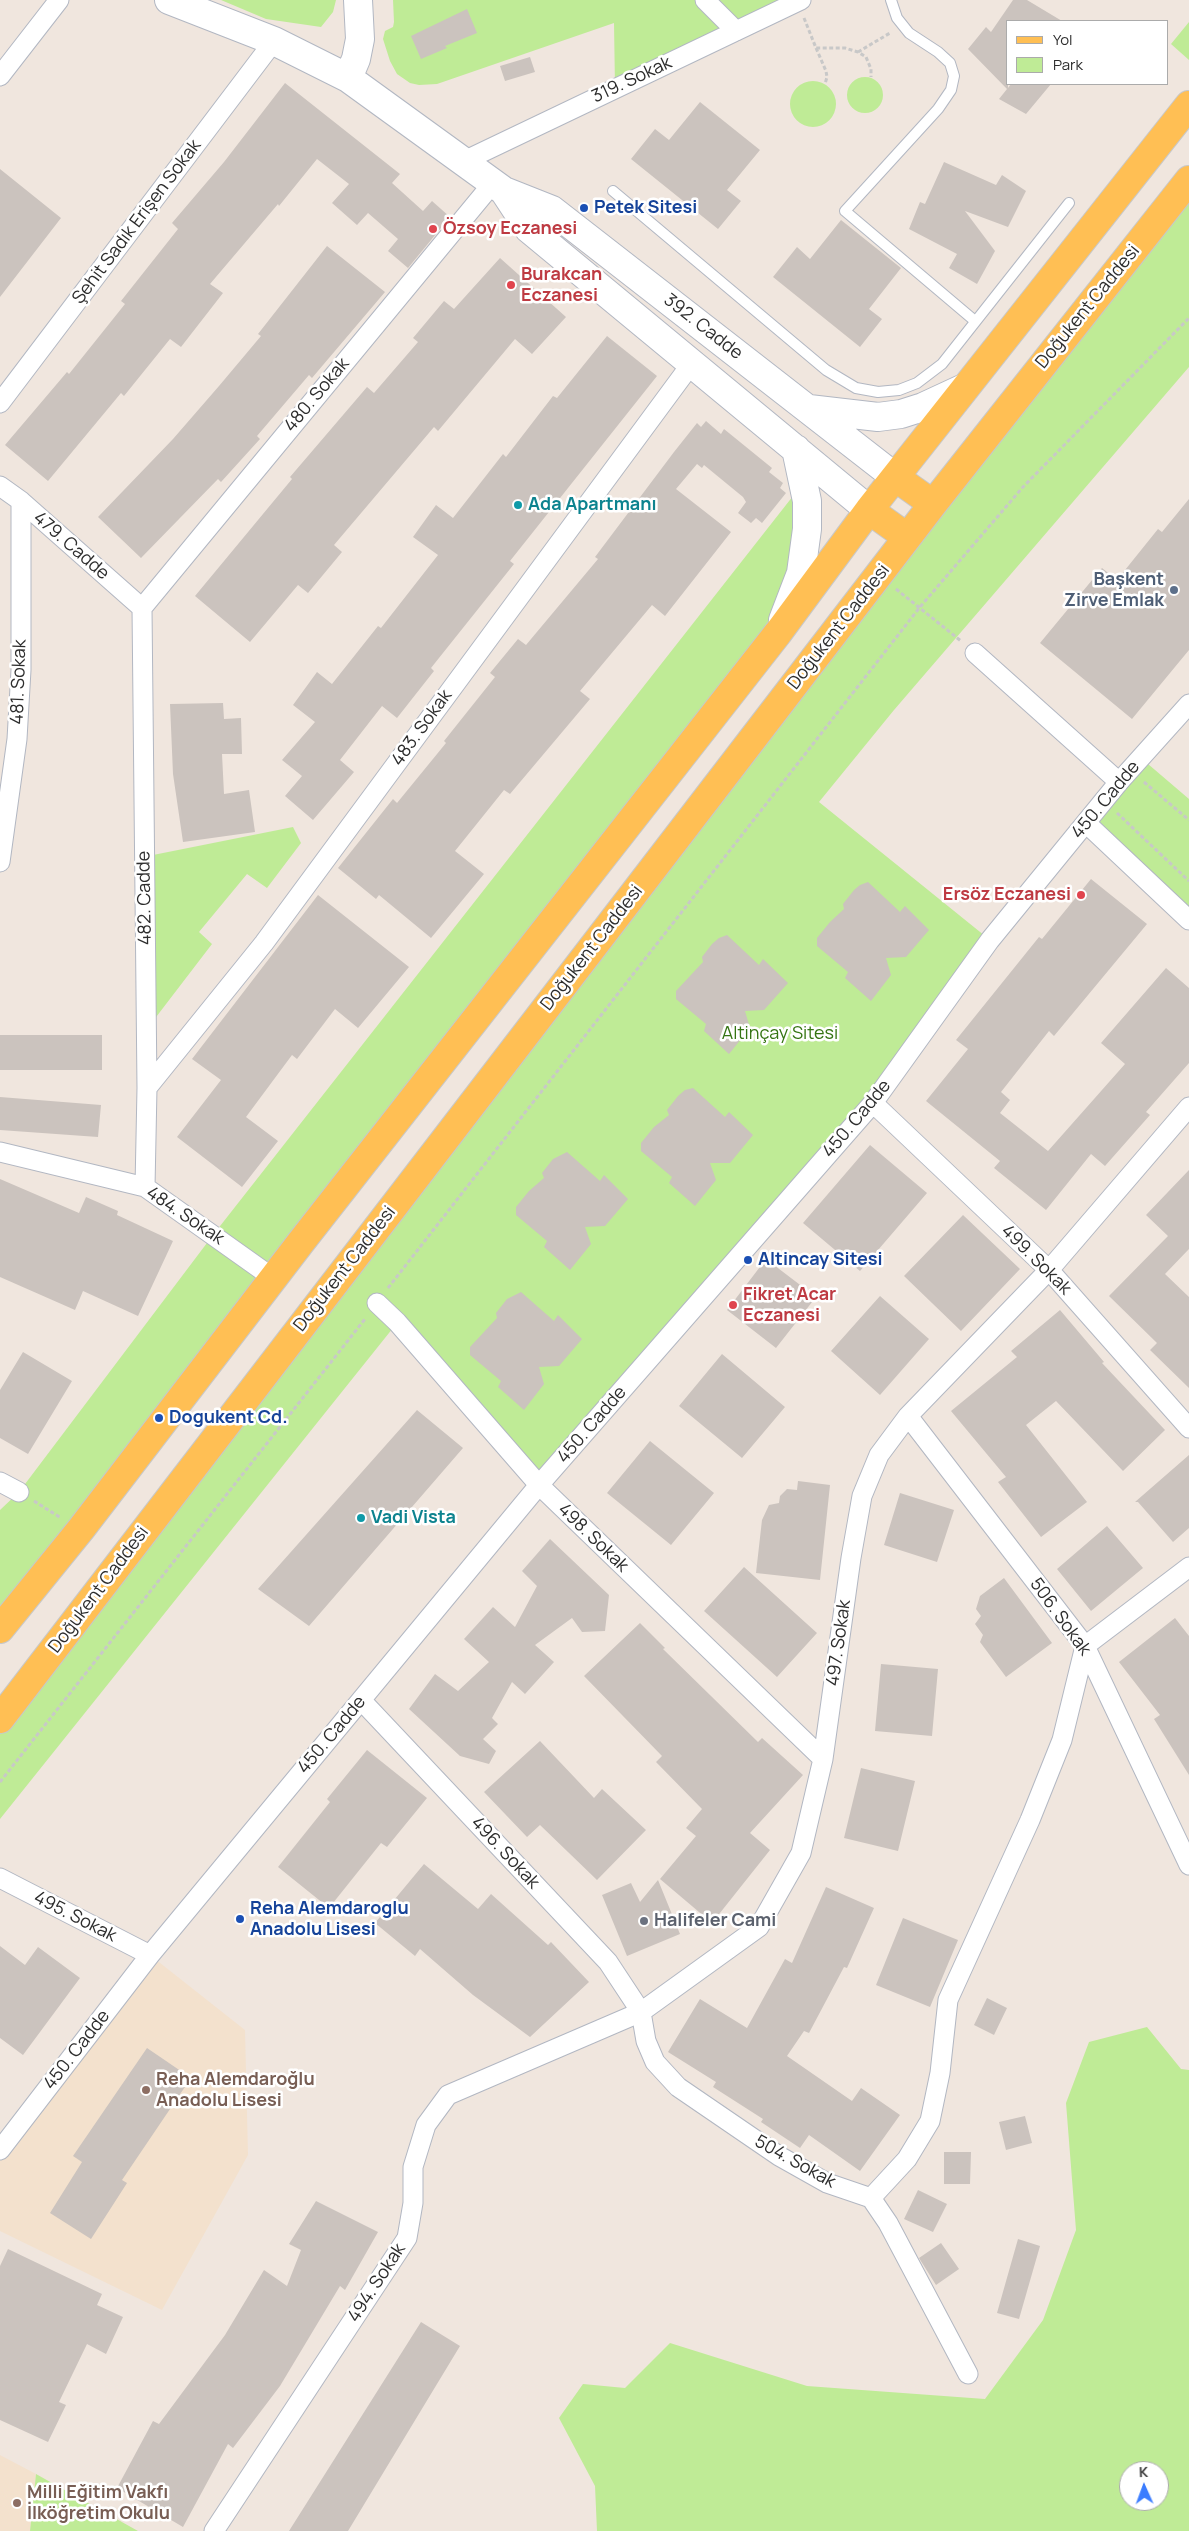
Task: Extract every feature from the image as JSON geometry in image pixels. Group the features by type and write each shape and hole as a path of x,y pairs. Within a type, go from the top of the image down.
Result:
{"main road":[{"name":"392. Cadde","path":"169,0 274,41 348,78 498,187 552,210 895,477"},
{"path":"348,78 356,59 360,38 358,0"},
{"path":"0,1629 81,1530 274,1278 778,633 869,510 964,388 1189,105"},
{"name":"Doğukent Caddesi","path":"0,1719 933,504 1189,180"},
{"name":"392. Cadde","path":"498,187 529,229 869,510"},
{"path":"808,409 853,416 886,416 923,407 964,388"},
{"path":"778,633 801,573 807,529 807,501 796,449"},
{"path":"895,477 933,504"},
{"path":"869,510 908,537"}],"street":[{"path":"0,76 58,0"},
{"path":"705,0 736,31"},
{"name":"319. Sokak","path":"464,161 799,1"},
{"name":"Şehit Sadık Erişen Sokak","path":"0,403 274,41"},
{"name":"480. Sokak","path":"142,608 498,187"},
{"name":"483. Sokak","path":"147,1088 264,943 692,363"},
{"name":"479. Cadde","path":"0,486 21,501 142,608"},
{"name":"481. Sokak","path":"0,862 17,739 21,670 21,501"},
{"name":"482. Cadde","path":"142,608 147,1088 146,1187"},
{"path":"975,653 1124,776"},
{"name":"450. Cadde","path":"0,2150 150,1955 539,1485 873,1103 990,940 1124,776 1189,704"},
{"path":"1086,824 1189,920"},
{"name":"499. Sokak","path":"873,1103 1049,1270 1189,1428"},
{"name":"497. Sokak","path":"641,2012 759,1927 801,1853 823,1759 851,1558 862,1496 879,1455 908,1416 1049,1270 1189,1107"},
{"name":"484. Sokak","path":"0,1152 146,1187 274,1278"},
{"name":"498. Sokak","path":"377,1303 397,1322 539,1485 823,1759"},
{"name":"506. Sokak","path":"908,1416 1085,1646 1189,1866"},
{"path":"0,1482 19,1492"},
{"path":"968,2374 888,2222 871,2198 907,2159 930,2121 940,2073 948,2000 1030,1820 1062,1740 1085,1646 1189,1567"},
{"name":"496. Sokak","path":"361,1700 608,1962 641,2012"},
{"name":"495. Sokak","path":"0,1878 150,1955"},
{"name":"504. Sokak","path":"641,2012 646,2041 655,2062 678,2087 779,2156 827,2183 871,2198"},
{"name":"494. Sokak","path":"214,2531 407,2238 413,2203 413,2167 426,2125 448,2095 641,2012"}],"lane":[{"path":"891,0 897,18 909,33 938,52 950,64 954,76 951,90 938,109 846,211 975,321"},
{"path":"613,191 826,370 856,388 878,392 899,390 917,383 942,364 1069,203"}],"path":[{"path":"799,1 826,71 827,78 825,84"},
{"path":"858,52 889,35 897,18"},
{"path":"816,48 845,48 858,52 866,57 871,69 870,77"},
{"path":"0,1782 920,608 1023,487 1189,318"},
{"path":"1124,776 1189,820"},
{"path":"1104,801 1189,881"},
{"path":"19,1492 81,1530"}],"shaded area":[{"name":"Reha Alemdaroğlu Anadolu Lisesi","path":"150,1955 245,2030 248,2155 162,2310 0,2231 0,2150"},
{"name":"Milli Eğitim Vakfı İlköğretim Okulu","path":"0,2455 36,2474 30,2531 0,2531"}],"green space":[{"path":"221,0 336,0 333,12 321,27 266,19"},
{"path":"393,0 801,0 615,88 614,23 437,84 419,85 410,83 397,74 390,61 383,39 385,31 393,27"},
{"path":"1189,22 1189,60 1171,44"},
{"path":"865,77 872,78 878,82 882,88 882,102 878,108 872,112 865,113 858,112 852,108 848,102 847,95 848,88 852,82 858,78"},
{"path":"818,81 822,82 832,91 835,95 835,113 826,123 818,127 808,127 800,123 791,113 790,99 794,91 804,82"},
{"name":"Altinçay Sitesi","path":"1189,181 1189,367 894,710 819,802 990,940 873,1103 539,1485 397,1323 0,1819 0,1719"},
{"path":"804,482 778,633 0,1629 0,1510 19,1492 213,1235"},
{"path":"1141,758 1189,799 1189,920 1086,823"},
{"path":"293,827 301,843 267,888 247,874 199,932 212,944 150,1025 153,855"},
{"path":"1147,2027 1181,2069 1189,2070 1189,2531 597,2531 595,2486 559,2418 583,2384 625,2388 670,2343 807,2386 985,2399 1043,2320 1076,2230 1066,2103 1089,2042"},
{"path":"36,2474 138,2531 30,2531"}],"building":[{"path":"1013,0 1027,0 1060,20 1006,20 1006,85 1008,85 1008,88 1010,85 1050,85 1026,114 999,99 1007,89 968,49 986,27 991,32"},
{"path":"467,9 477,33 445,46 447,48 421,59 411,36"},
{"path":"530,57 535,72 505,81 500,66"},
{"path":"285,83 400,174 392,183 423,211 432,201 450,217 408,268 388,251 398,239 368,213 357,225 332,203 349,184 317,159 279,206 278,204 210,284 223,293 181,347 170,339 124,396 121,393 48,481 5,445 67,372 69,374 125,304 121,301 178,229 172,223 224,162"},
{"path":"700,102 760,150 727,190 741,201 718,229 631,159 655,129 669,140"},
{"path":"944,162 996,185 1002,175 1026,191 1008,227 965,211 995,251 977,284 949,268 957,254 909,229 920,202 925,204"},
{"path":"0,169 61,218 0,297"},
{"path":"841,220 901,268 869,309 882,319 860,347 773,277 797,247 810,259"},
{"path":"327,246 385,292 312,378 309,375 257,436 260,439 221,482 218,479 141,558 98,517 173,439 219,386 261,336 258,334"},
{"path":"500,258 566,317 532,354 515,339 438,431 434,427 334,545 342,552 308,593 298,585 250,642 195,596 292,479 290,477 367,387 374,393 418,342 413,338 444,301 454,309"},
{"path":"607,336 657,376 510,561 514,564 431,668 434,671 397,718 382,706 340,760 354,772 313,820 285,796 302,776 282,760 315,722 293,705 317,672 332,684 378,626 381,628 438,555 413,537 436,505 453,518 503,454 506,457 553,396 557,398"},
{"path":"706,421 721,434 724,429 772,468 769,472 783,483 780,488 786,493 762,523 756,518 751,523 738,513 746,502 743,497 704,465 702,468 697,464 676,489 731,532 665,616 652,605 580,691 590,699 510,794 504,790 455,851 484,874 431,938 379,895 376,899 338,868 393,799 397,803 446,743 444,741 495,677 490,673 518,639 526,645 598,559 595,557 697,423 701,427"},
{"path":"1189,499 1189,650 1132,719 1040,643 1102,568 1117,580 1158,529 1162,532"},
{"path":"223,703 224,719 241,718 242,754 222,754 224,794 249,790 255,832 183,842 173,774 170,704"},
{"path":"1091,879 1147,924 1054,1036 1049,1031 1001,1092 1010,1100 1000,1113 1048,1151 1125,1064 1101,1043 1166,968 1189,988 1189,1063 1146,1112 1150,1115 1105,1166 1091,1154 1046,1210 994,1168 1000,1161 926,1101 968,1049 956,1040 1039,937 1042,939"},
{"path":"868,882 900,912 905,906 929,930 906,957 886,958 891,975 871,1001 845,978 848,972 817,946 817,938 844,909 843,904 854,890"},
{"path":"318,895 409,967 358,1028 335,1009 297,1059 292,1055 246,1117 278,1141 242,1187 177,1137 221,1080 192,1059"},
{"path":"727,935 759,965 763,959 788,983 764,1010 745,1011 750,1028 729,1054 704,1031 706,1024 676,999 676,991 703,962 702,957 712,944 719,938"},
{"path":"0,1035 102,1035 102,1070 0,1070"},
{"path":"693,1088 725,1117 729,1112 753,1135 730,1163 710,1163 716,1180 695,1206 669,1183 672,1177 641,1151 641,1143 654,1127 669,1115 667,1110 678,1096 685,1090"},
{"path":"0,1097 101,1105 98,1137 0,1130"},
{"path":"870,1145 927,1193 860,1271 803,1223"},
{"path":"567,1152 600,1181 604,1175 628,1199 605,1226 585,1227 591,1244 570,1270 544,1247 547,1241 516,1215 516,1207 529,1191 544,1178 542,1173 553,1159"},
{"path":"1189,1170 1189,1249 1165,1274 1189,1297 1189,1388 1150,1350 1157,1343 1109,1296 1168,1236 1146,1215"},
{"path":"0,1179 79,1213 86,1197 118,1211 117,1215 173,1241 138,1316 83,1291 75,1310 0,1277"},
{"path":"963,1215 1020,1269 961,1331 904,1276"},
{"path":"766,1259 816,1297 776,1348 727,1310"},
{"path":"521,1292 554,1321 558,1315 582,1339 559,1366 539,1367 544,1384 524,1410 498,1387 501,1381 470,1355 470,1347 497,1318 496,1313 507,1299"},
{"path":"880,1296 929,1339 880,1395 831,1351"},
{"path":"1060,1310 1104,1362 1102,1363 1165,1430 1123,1471 1056,1401 1026,1425 1087,1502 1041,1537 998,1482 1006,1477 951,1411 1017,1357 1011,1351"},
{"path":"23,1352 72,1381 28,1454 0,1438 0,1390"},
{"path":"722,1354 785,1407 742,1458 679,1406"},
{"name":"Vadi Vista","path":"417,1410 463,1448 309,1626 258,1589"},
{"path":"650,1441 714,1493 671,1545 607,1493"},
{"path":"1189,1455 1189,1528 1173,1542 1138,1502 1135,1502"},
{"path":"798,1481 830,1485 820,1580 756,1573 762,1520 769,1505 779,1503 780,1496 787,1489 797,1490"},
{"path":"900,1493 954,1510 937,1562 884,1545"},
{"path":"1107,1526 1143,1568 1091,1611 1057,1569"},
{"path":"550,1539 609,1595 605,1631 582,1632 572,1618 535,1645 554,1662 525,1694 512,1682 492,1718 498,1724 483,1739 496,1751 489,1764 460,1756 409,1709 435,1674 458,1691 489,1662 464,1639 493,1607 515,1627 537,1586 522,1571"},
{"path":"744,1567 817,1633 777,1677 704,1611"},
{"path":"1004,1578 1052,1643 1006,1677 980,1642 983,1635 975,1624 981,1616 976,1609 980,1596"},
{"path":"1175,1618 1189,1636 1189,1775 1154,1719 1160,1715 1119,1662"},
{"path":"640,1623 665,1648 663,1649 758,1742 762,1738 803,1775 750,1833 770,1850 712,1923 660,1879 696,1836 686,1828 702,1809 656,1762 662,1756 584,1676"},
{"path":"881,1664 938,1669 932,1736 875,1731"},
{"path":"540,1741 594,1798 602,1789 646,1830 597,1880 540,1825 527,1837 484,1792"},
{"path":"367,1750 427,1798 387,1847 381,1843 329,1908 278,1867 330,1802 327,1799"},
{"path":"861,1768 915,1781 898,1851 844,1838"},
{"path":"424,1864 478,1909 491,1894 548,1945 551,1942 589,1982 530,2037 473,1995 420,1949 415,1956 375,1923"},
{"name":"Halifeler Cami","path":"658,1880 680,1934 627,1956 602,1895 631,1883 640,1902"},
{"path":"826,1887 874,1908 847,1968 844,1967 809,2033 804,2031 787,2056 852,2101 861,2088 900,2115 860,2171 809,2135 800,2148 761,2122 763,2119 713,2087 716,2082 668,2052 700,1999 747,2028 785,1959 792,1963"},
{"path":"903,1918 958,1940 930,2007 876,1985"},
{"path":"0,1946 25,1965 38,1947 80,1978 23,2055 0,2038"},
{"path":"987,1998 1007,2008 994,2035 974,2025"},
{"path":"147,2048 191,2078 122,2180 127,2183 91,2239 50,2213 82,2162 73,2156"},
{"path":"1025,2116 1032,2143 1006,2150 999,2122"},
{"path":"944,2152 971,2152 970,2184 944,2184"},
{"path":"918,2190 947,2204 933,2232 904,2219"},
{"path":"316,2201 378,2232 345,2290 340,2286 280,2386 233,2448 228,2444 183,2527 117,2488 153,2421 159,2424 225,2335 264,2270 287,2286 301,2250 289,2244"},
{"path":"1018,2239 1040,2246 1019,2319 997,2313"},
{"path":"941,2243 959,2269 936,2285 919,2258"},
{"path":"8,2249 102,2294 97,2305 123,2317 106,2354 87,2344 59,2402 66,2405 48,2442 0,2420 0,2266"},
{"path":"421,2322 460,2346 348,2531 289,2531"}],"place":[{"name":"Petek Sitesi","path":"584,208"},
{"name":"Özsoy Eczanesi","path":"433,229"},
{"name":"Burakcan Eczanesi","path":"511,285"},
{"name":"Ada Apartmanı","path":"518,505"},
{"name":"Başkent Zirve Emlak","path":"1174,590"},
{"name":"Ersöz Eczanesi","path":"1081,895"},
{"name":"Altincay Sitesi","path":"748,1260"},
{"name":"Fikret Acar Eczanesi","path":"733,1305"},
{"name":"Dogukent Cd.","path":"159,1418"},
{"name":"Vadi Vista","path":"361,1518"},
{"name":"Reha Alemdaroglu Anadolu Lisesi","path":"240,1919"},
{"name":"Halifeler Cami","path":"644,1921"},
{"name":"Reha Alemdaroğlu Anadolu Lisesi","path":"146,2090"},
{"name":"Milli Eğitim Vakfı İlköğretim Okulu","path":"17,2503"}]}
